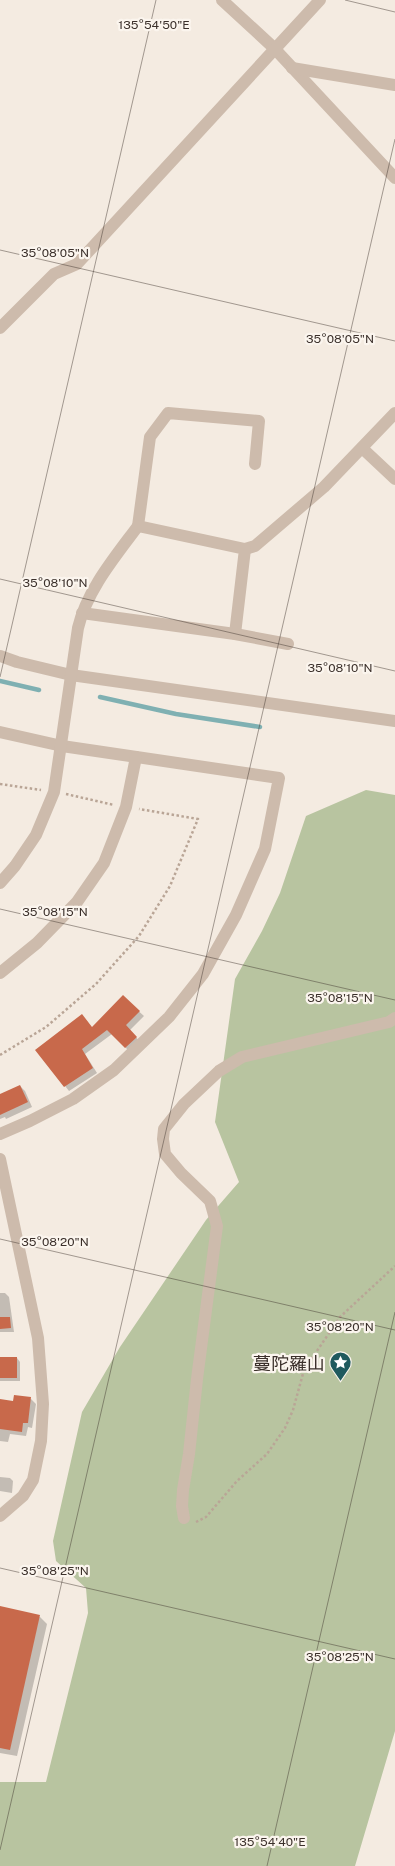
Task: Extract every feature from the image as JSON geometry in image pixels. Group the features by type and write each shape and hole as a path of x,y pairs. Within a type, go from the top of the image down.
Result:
{"street":[{"path":"222,0 274,48 395,178"},
{"path":"0,328 54,274 77,264 320,0"},
{"path":"292,68 395,85"},
{"path":"0,882 15,866 36,835 54,792 82,612 104,572 138,526 150,436 168,413 259,421 254,464"},
{"path":"138,526 245,549 255,546 324,487 395,413"},
{"path":"362,448 395,479"},
{"path":"235,634 245,549"},
{"path":"82,612 235,634 288,644"},
{"path":"0,656 71,675 395,721"},
{"path":"0,732 62,746 279,778 265,849 236,915 204,974 169,1017 114,1070 73,1099 0,1134"},
{"path":"0,973 37,943 77,902 104,863 126,807 136,757"},
{"path":"184,1518 182,1490 189,1454 218,1226 210,1201 165,1154 164,1129 184,1104 219,1071 242,1058 389,1022 395,1018"},
{"path":"0,1159 38,1338 43,1404 41,1441 33,1480 23,1496 0,1516"}],"path":[{"path":"0,784 54,792 198,820 170,886 139,936 96,984 46,1027 0,1055"},
{"path":"184,1518 197,1522 206,1517 237,1481 267,1454 285,1428 293,1410 304,1370 340,1317 395,1266"}],"green space":[{"path":"366,790 395,795 395,1731 355,1866 0,1866 0,1782 46,1782 88,1613 86,1588 56,1561 53,1541 82,1412 120,1347 206,1220 239,1182 215,1122 235,979 262,931 280,893 306,816"}],"building":[{"path":"123,995 140,1011 126,1025 137,1037 125,1048 107,1030 82,1049 93,1068 64,1087 35,1050 82,1014 92,1027"},
{"path":"20,1085 28,1102 0,1115 0,1094"},
{"path":"0,1317 10,1317 11,1328 0,1329"},
{"path":"0,1357 17,1357 17,1378 0,1378"},
{"path":"14,1395 31,1397 28,1423 23,1423 22,1432 0,1429 0,1399 13,1401"},
{"path":"0,1606 40,1615 10,1750 0,1748"}],"waterway":[{"path":"0,681 39,690"},
{"path":"100,697 176,714 260,727"}],"place":[{"name":"蔓陀羅山","path":"341,1382"}]}
